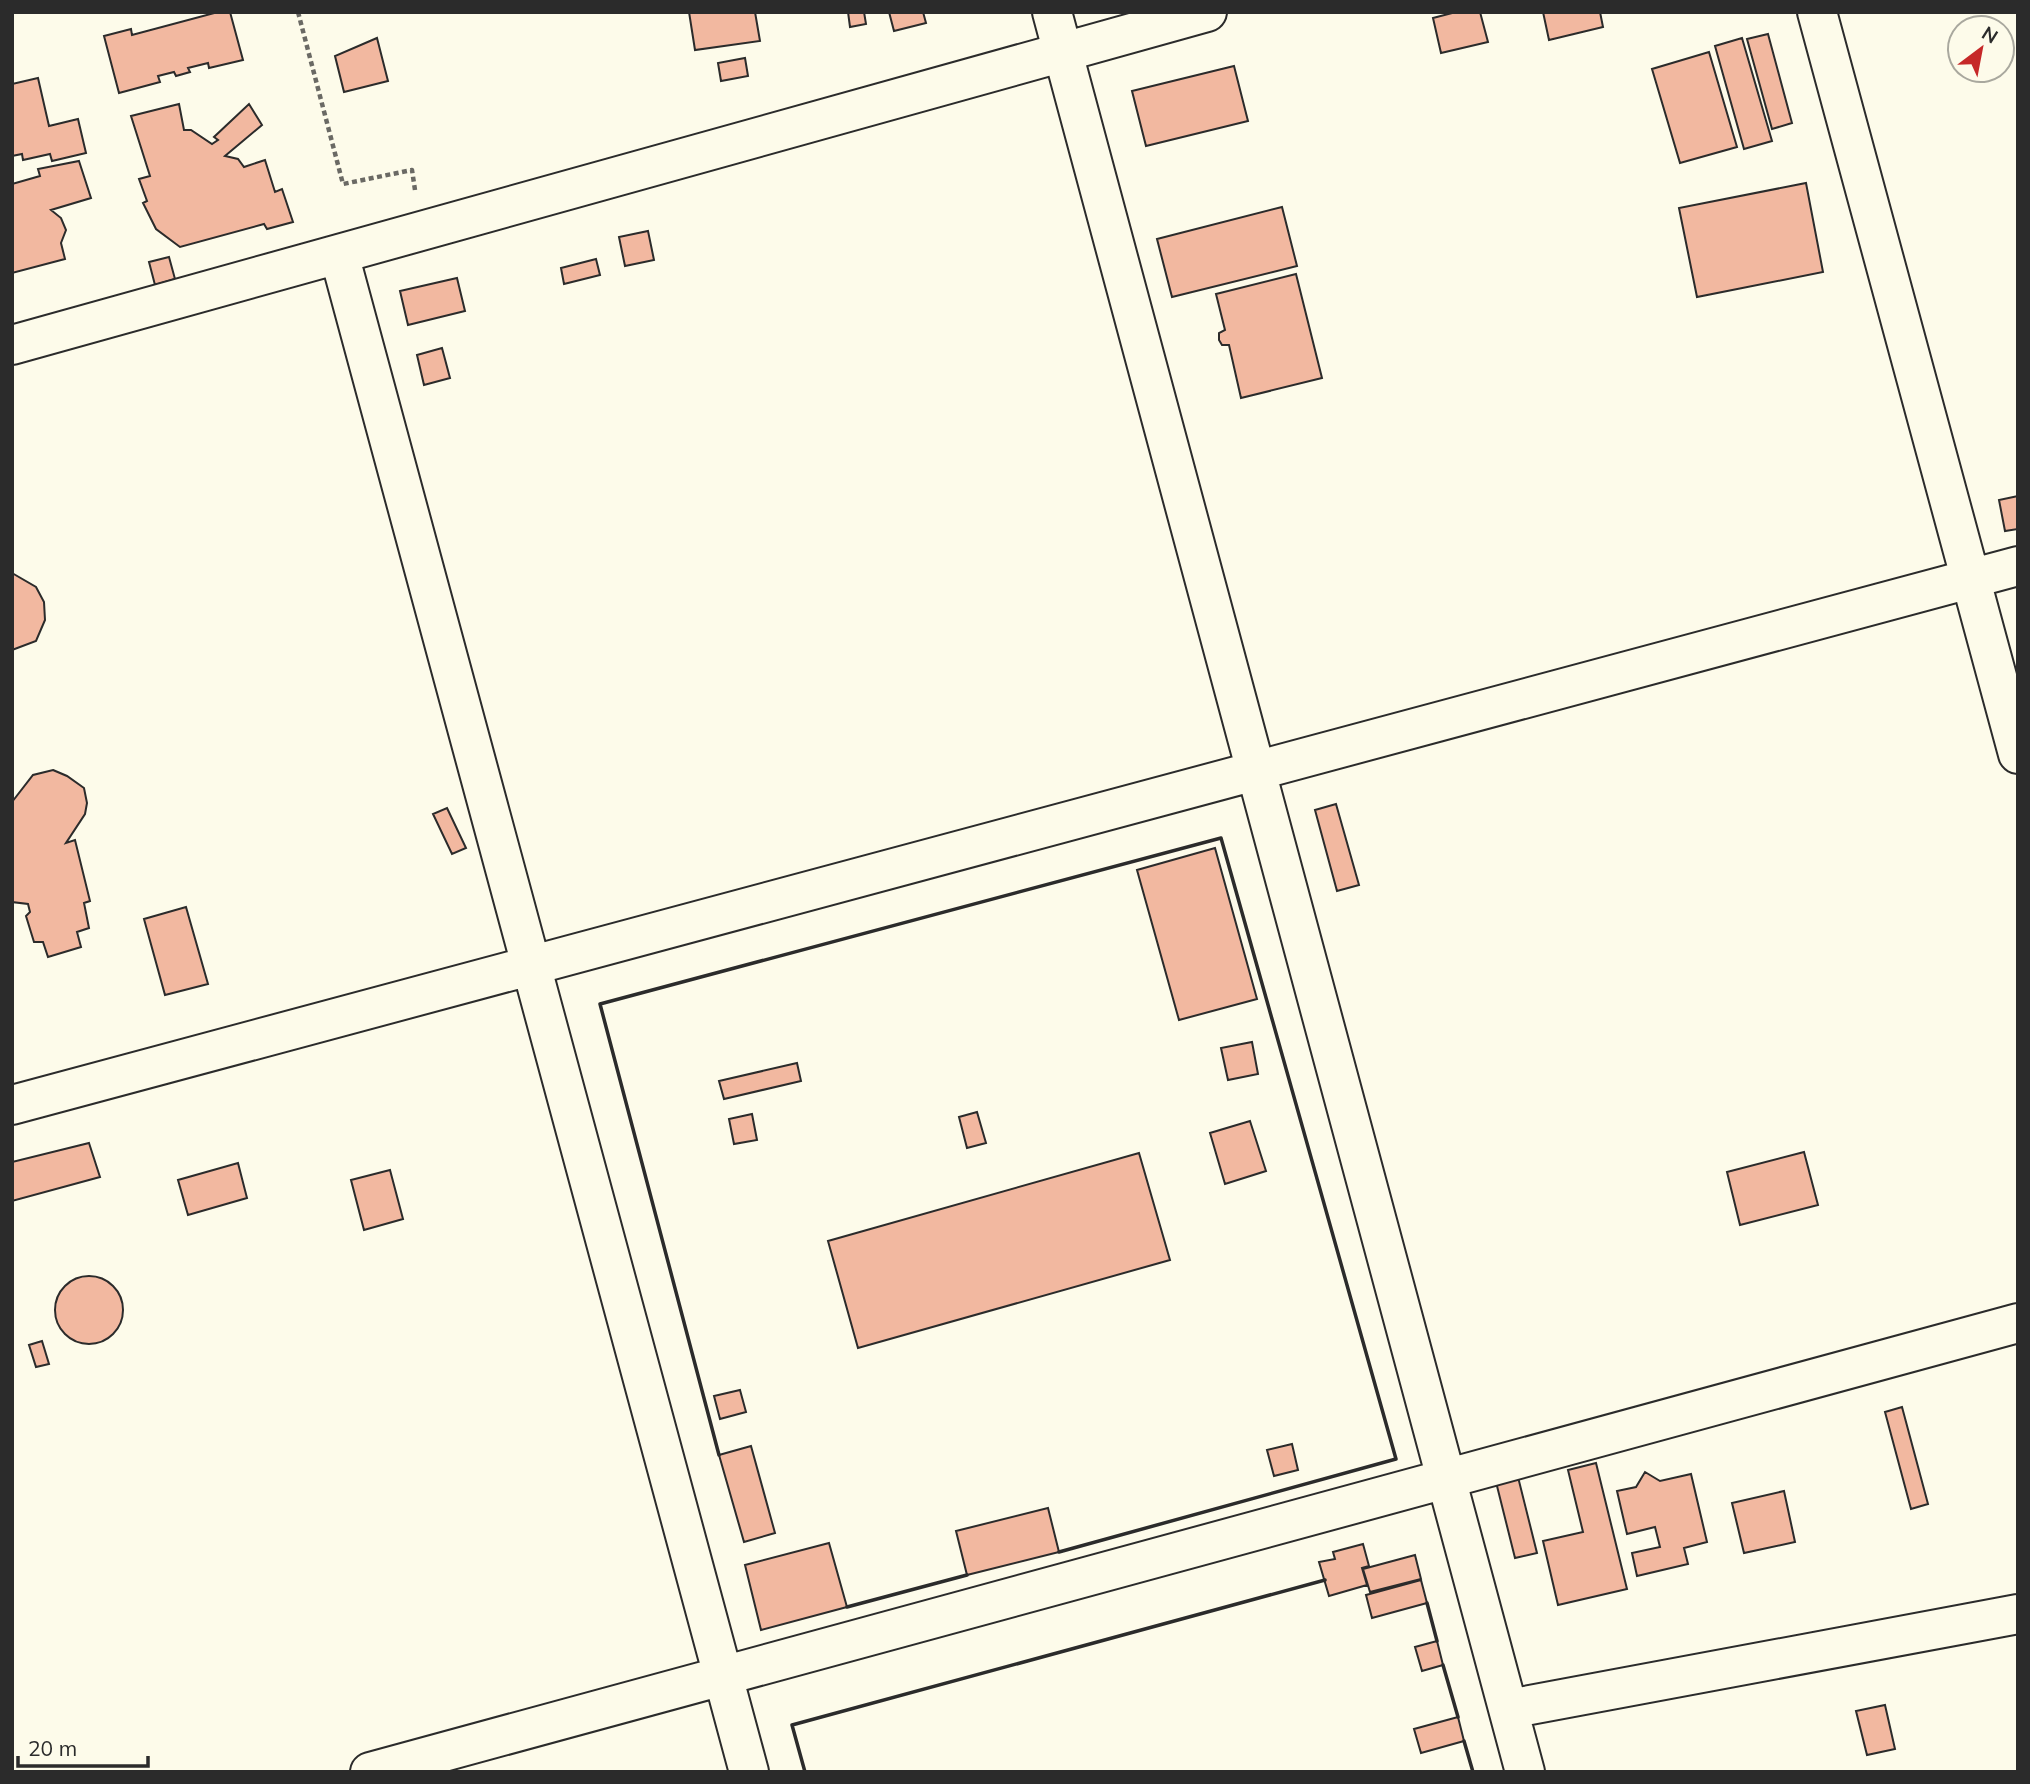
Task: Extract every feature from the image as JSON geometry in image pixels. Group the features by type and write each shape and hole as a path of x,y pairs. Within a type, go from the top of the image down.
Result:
{"street":[{"path":"1052,12 1525,1772"},
{"path":"12,345 1207,12"},
{"path":"1817,12 2018,754"},
{"path":"339,254 749,1772"},
{"path":"12,1105 2018,566"},
{"path":"370,1772 2018,1323"},
{"path":"1508,1709 2018,1614"}],"path":[{"path":"298,12 343,184 412,170 423,230"}],"building":[{"path":"218,12 230,12 243,60 209,68 208,63 188,68 190,72 176,76 174,72 158,76 160,82 119,93 104,36 131,29 132,35"},
{"path":"689,12 755,12 760,41 695,50"},
{"path":"848,12 864,12 866,24 850,27"},
{"path":"889,12 923,12 926,23 894,31"},
{"path":"1456,12 1480,12 1488,42 1441,53 1433,18"},
{"path":"1543,12 1600,12 1603,27 1549,40"},
{"path":"1768,34 1792,123 1772,129 1747,39"},
{"path":"377,38 388,81 344,92 335,56"},
{"path":"1742,38 1772,141 1744,149 1715,46"},
{"path":"1709,52 1737,147 1680,163 1652,69"},
{"path":"745,58 748,76 721,81 718,63"},
{"path":"1234,66 1248,121 1146,146 1132,91"},
{"path":"38,78 49,126 78,119 86,153 52,161 50,154 23,160 22,154 12,156 12,84"},
{"path":"179,104 184,130 191,130 212,144 218,140 214,137 249,104 262,125 225,156 238,159 244,167 265,160 275,192 282,189 293,222 267,229 264,224 180,247 156,229 143,203 147,201 139,179 150,176 131,116"},
{"path":"79,161 91,198 51,210 61,218 66,230 61,243 65,259 12,273 12,184 40,176 38,169"},
{"path":"1806,183 1823,272 1697,297 1679,208"},
{"path":"1282,207 1297,266 1172,297 1157,239"},
{"path":"648,231 654,260 625,266 619,237"},
{"path":"169,257 175,279 155,285 149,262"},
{"path":"596,259 600,275 564,284 561,268"},
{"path":"1296,274 1322,378 1241,398 1229,345 1222,345 1219,340 1219,333 1225,330 1216,294"},
{"path":"457,278 465,311 408,325 400,291"},
{"path":"442,348 450,378 424,385 417,355"},
{"path":"2018,496 2018,529 2005,531 1999,500"},
{"path":"12,573 36,587 44,602 45,620 36,641 12,650"},
{"path":"53,770 84,788 87,803 85,814 66,843 75,840 90,901 84,903 89,928 77,932 81,947 48,957 43,942 34,942 26,916 30,912 28,904 12,902 12,802 33,775"},
{"path":"1336,804 1359,885 1337,891 1315,810"},
{"path":"447,808 466,848 452,854 433,814"},
{"path":"1215,848 1257,999 1179,1020 1137,870"},
{"path":"186,907 208,984 165,995 144,919"},
{"path":"1252,1042 1258,1074 1228,1080 1221,1048"},
{"path":"797,1063 801,1081 724,1099 719,1081"},
{"path":"977,1112 986,1143 967,1148 959,1117"},
{"path":"752,1114 757,1140 734,1144 729,1119"},
{"path":"1250,1121 1266,1171 1225,1184 1210,1133"},
{"path":"89,1143 100,1177 12,1201 12,1162"},
{"path":"1804,1152 1818,1205 1740,1225 1727,1172"},
{"path":"1139,1153 1170,1260 858,1348 828,1241"},
{"path":"238,1163 247,1198 188,1215 178,1180"},
{"path":"390,1170 403,1219 364,1230 351,1180"},
{"path":"82,1276 96,1276 108,1281 118,1291 123,1310 118,1329 108,1339 96,1344 82,1344 70,1339 60,1329 55,1317 55,1303 60,1291 70,1281"},
{"path":"42,1341 49,1364 36,1367 29,1345"},
{"path":"740,1390 746,1412 720,1419 714,1396"},
{"path":"1902,1407 1928,1504 1911,1509 1885,1412"},
{"path":"1292,1444 1298,1470 1274,1476 1267,1450"},
{"path":"751,1446 775,1533 744,1542 719,1455"},
{"path":"1596,1463 1627,1589 1558,1605 1543,1541 1583,1532 1568,1470"},
{"path":"1645,1472 1660,1481 1691,1474 1707,1542 1684,1548 1688,1564 1637,1576 1632,1553 1660,1547 1655,1527 1627,1534 1617,1491 1636,1487"},
{"path":"1518,1477 1537,1553 1515,1558 1496,1482"},
{"path":"1784,1491 1795,1542 1744,1553 1732,1503"},
{"path":"1048,1508 1059,1552 967,1575 956,1531"},
{"path":"829,1543 847,1607 761,1630 745,1565"},
{"path":"1363,1544 1369,1566 1362,1568 1367,1585 1329,1596 1319,1562 1335,1559 1333,1552"},
{"path":"1415,1555 1421,1579 1370,1592 1363,1569"},
{"path":"1421,1580 1427,1603 1372,1618 1366,1595"},
{"path":"1437,1641 1443,1665 1422,1671 1415,1647"},
{"path":"1885,1705 1895,1749 1867,1755 1856,1711"},
{"path":"1458,1717 1464,1741 1421,1753 1414,1729"}],"wall":[{"path":"719,1455 600,1004 1221,838 1396,1459 1059,1552"},
{"path":"847,1607 967,1575"},
{"path":"805,1772 792,1725 1325,1580"},
{"path":"1427,1603 1437,1641"},
{"path":"1443,1665 1458,1717"},
{"path":"1464,1741 1473,1772"}]}
